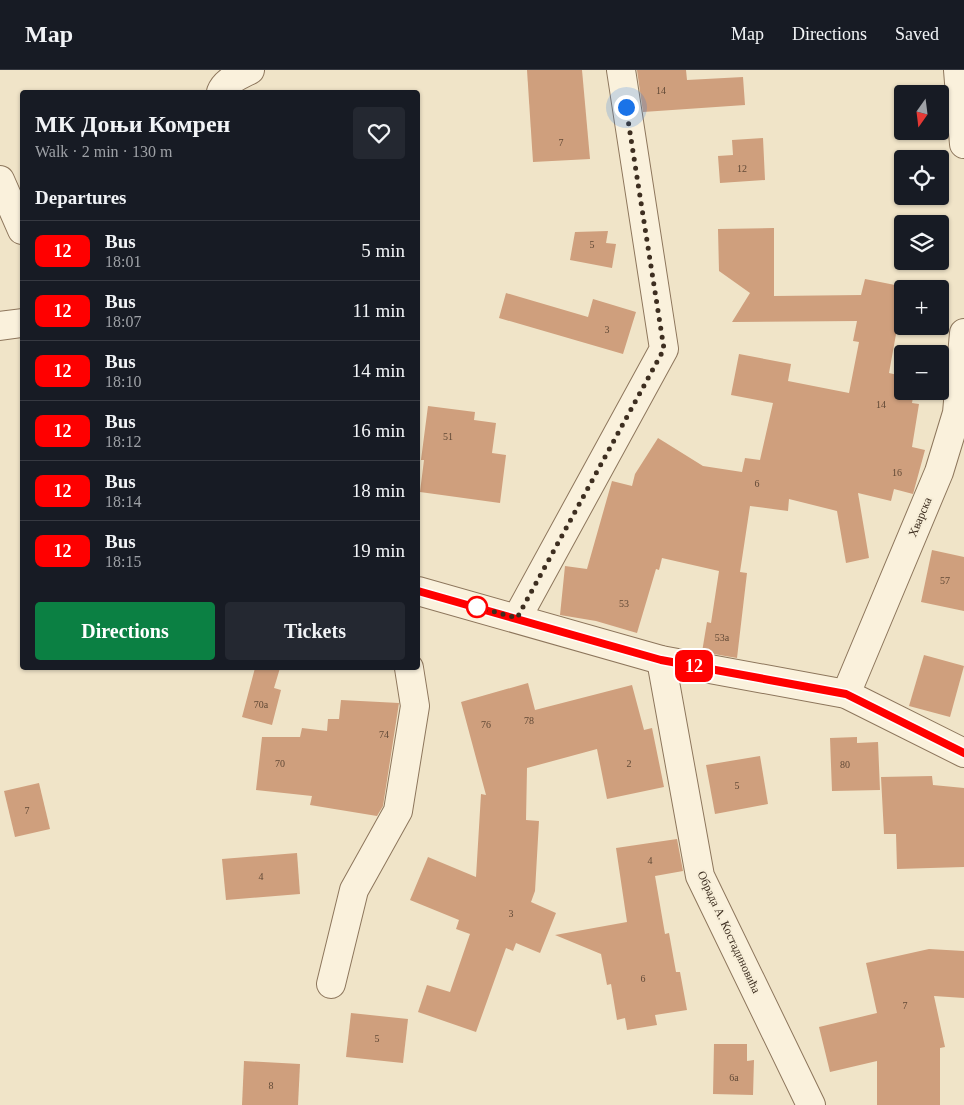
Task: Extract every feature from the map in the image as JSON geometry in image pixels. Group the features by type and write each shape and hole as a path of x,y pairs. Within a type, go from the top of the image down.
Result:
{"street":[{"path":"222,90 236,77 250,70"},
{"path":"517,618 664,349 621,70"},
{"path":"958,70 964,144"},
{"path":"0,180 20,225"},
{"path":"0,326 20,323"},
{"name":"Хварска","path":"846,694 939,472 957,412 964,333"},
{"path":"420,592 661,660 846,694 964,753"},
{"name":"Обрада А. Костадиновића","path":"661,660 700,876 811,1105"},
{"path":"331,984 354,890 398,811 415,706 409,670"}],"building":[{"path":"527,70 582,70 590,159 533,162"},
{"path":"637,70 686,70 687,80 743,77 745,105 643,112"},
{"path":"763,138 765,180 720,183 718,156 733,155 732,140"},
{"path":"774,228 774,296 861,295 865,279 894,285 894,335 896,335 889,373 894,374 894,400 912,400 912,403 919,404 912,447 925,450 913,494 894,489 891,501 858,493 869,558 846,563 837,511 789,499 788,511 750,506 740,572 747,573 737,658 702,652 707,622 711,623 719,571 662,558 659,570 656,569 637,633 596,621 560,615 565,566 587,569 612,481 632,486 635,474 658,438 703,466 742,472 745,458 760,460 773,403 731,395 739,354 791,364 788,381 849,393 859,342 853,341 857,321 732,322 750,293 719,271 718,229"},
{"path":"608,231 606,243 616,244 612,268 570,260 575,232"},
{"path":"506,293 588,317 593,299 636,312 623,354 499,318"},
{"path":"428,406 475,412 474,420 496,423 492,453 506,455 500,503 420,492 424,460 421,460"},
{"path":"932,550 964,557 964,611 921,602"},
{"path":"924,655 964,666 950,717 909,706"},
{"path":"254,670 279,670 274,688 281,690 272,725 242,717"},
{"path":"528,683 535,710 632,685 644,730 652,728 664,787 607,799 597,749 527,768 526,820 539,821 535,891 531,902 556,913 540,953 516,943 513,951 506,948 476,1032 418,1012 427,985 450,992 470,934 456,929 459,920 410,900 428,857 476,877 481,794 486,795 461,702"},
{"path":"341,700 399,703 383,806 377,816 310,805 312,796 256,790 262,737 300,737 302,728 327,731 328,719 339,719"},
{"path":"857,737 857,743 878,742 880,790 832,791 830,738"},
{"path":"760,756 768,804 715,814 706,765"},
{"path":"932,776 933,785 964,788 964,867 897,869 896,834 884,834 881,777"},
{"path":"39,783 50,829 15,837 4,791"},
{"path":"677,839 683,871 655,876 665,934 669,933 676,972 680,972 687,1010 655,1015 657,1025 627,1030 625,1018 617,1020 611,984 607,985 601,954 555,935 627,922 616,848"},
{"path":"297,853 300,894 226,900 222,859"},
{"path":"929,949 964,951 964,998 934,996 945,1047 940,1048 940,1105 877,1105 877,1061 830,1072 819,1027 877,1013 866,963"},
{"path":"351,1013 408,1019 403,1063 346,1057"},
{"path":"714,1044 747,1044 747,1061 754,1060 753,1095 713,1094"},
{"path":"244,1061 300,1064 298,1105 242,1105"}],"bus line":[{"name":"12","path":"420,592 661,660 846,694 964,753"}],"route":[{"path":"477,607 517,618 664,349 626,107"}]}
